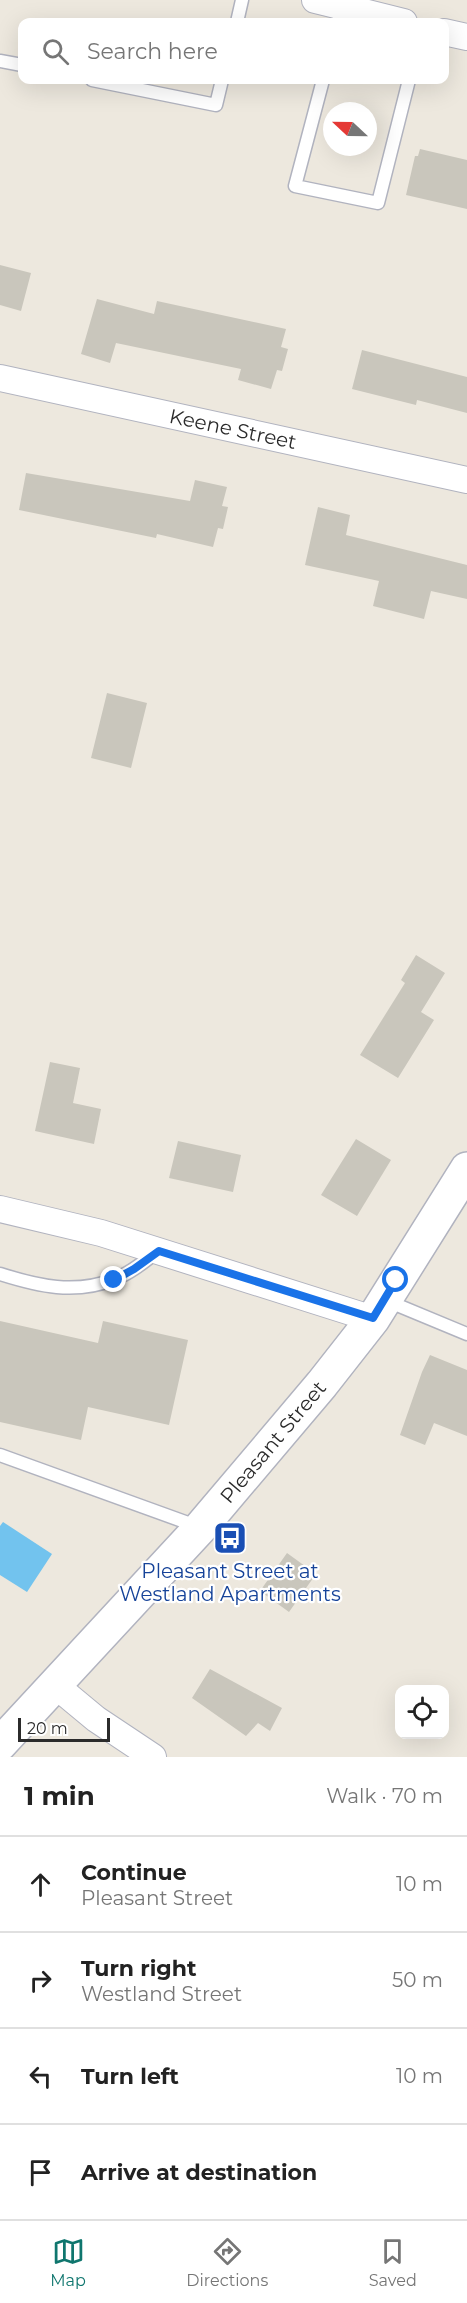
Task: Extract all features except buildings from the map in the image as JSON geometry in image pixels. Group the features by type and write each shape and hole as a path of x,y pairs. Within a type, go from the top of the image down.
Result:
{"main road":[{"name":"Pleasant Street","path":"0,1744 201,1527 322,1384 378,1309 467,1169"}],"street":[{"path":"315,0 339,15 367,18"},
{"path":"449,33 467,37"},
{"name":"Keene Street","path":"0,378 467,480"},
{"path":"0,1209 101,1233 159,1251 378,1309"},
{"path":"55,1686 96,1719 153,1757"}],"lane":[{"path":"238,18 242,0"},
{"path":"0,61 18,64"},
{"path":"112,84 216,105 221,84"},
{"path":"322,84 295,186 378,203 408,84"},
{"path":"0,1274 36,1285 75,1288 114,1280 159,1251"},
{"path":"378,1309 467,1334"},
{"path":"0,1455 201,1527"}],"water":[{"path":"3,1522 52,1554 27,1592 0,1575 0,1526"}],"place":[{"name":"Pleasant Street at Westland Apartments","path":"230,1538"}],"route":[{"path":"114,1280 159,1251 373,1318 396,1280"}]}
